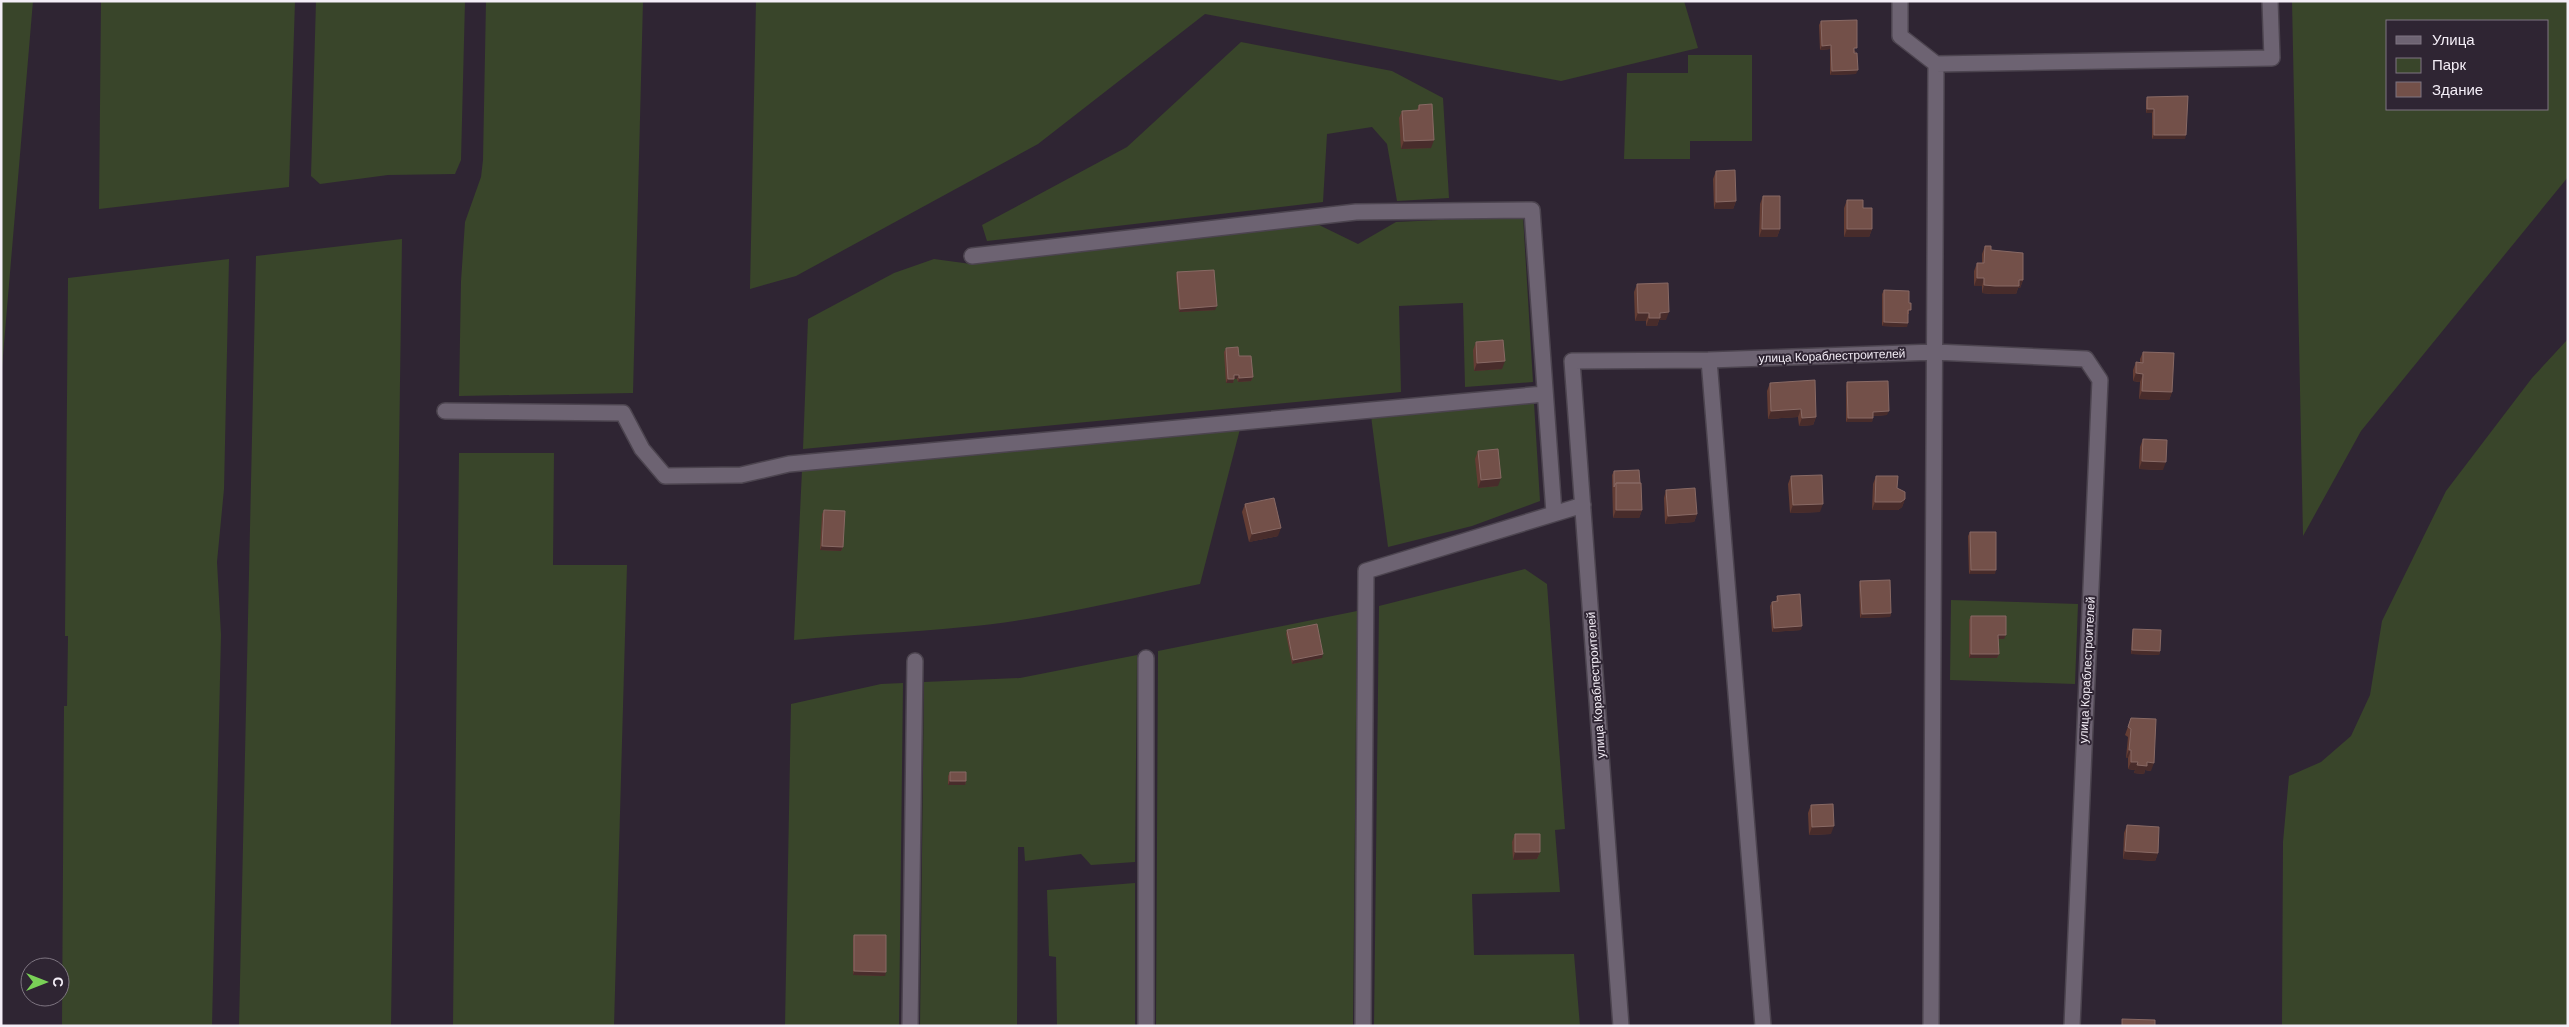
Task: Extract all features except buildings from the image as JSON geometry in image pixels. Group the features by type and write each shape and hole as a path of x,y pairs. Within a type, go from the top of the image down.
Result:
{"street":[{"path":"1900,1 1900,36 1936,64 2272,58 2270,1"},
{"path":"1931,1026 1936,64"},
{"path":"972,256 1356,212 1532,210 1554,513"},
{"name":"улица Кораблестроителей","path":"1621,1026 1572,361 1709,360 1935,352 2086,359 2100,380 2072,1026"},
{"path":"1709,360 1762,1026"},
{"path":"446,411 622,413 642,449 665,476 741,475 799,463 1544,394"},
{"path":"1362,1026 1366,571 1583,505"},
{"path":"1146,658 1146,1026"},
{"path":"910,1026 915,662"}],"green space":[{"path":"1,1 33,1 1,379"},
{"path":"101,1 295,1 289,187 99,209"},
{"path":"316,1 465,1 461,160 455,174 388,175 320,184 311,176"},
{"path":"486,1 643,1 633,393 459,396 461,281 465,222 481,177 483,160"},
{"path":"756,1 1684,1 1698,48 1561,81 1205,14 1038,144 796,276 750,289"},
{"path":"2292,1 2568,1 2568,177 2361,431 2303,536"},
{"path":"1241,42 1392,71 1443,98 1449,198 1397,201 1387,144 1372,127 1327,134 1323,202 987,241 982,225 1127,147"},
{"path":"1688,55 1752,55 1752,141 1690,141 1690,159 1624,159 1627,73 1688,73"},
{"path":"1523,216 1533,382 1465,387 1463,303 1399,306 1401,392 803,449 808,319 894,273 934,259 971,264 1317,224 1358,244 1396,222"},
{"path":"402,239 391,1026 239,1026 256,256"},
{"path":"229,259 224,489 217,562 221,635 212,1026 62,1026 62,1007 70,1007 70,957 62,957 64,706 67,706 68,636 65,636 68,278"},
{"path":"2568,339 2568,1026 2282,1026 2283,842 2289,776 2321,762 2351,736 2370,695 2382,621 2446,491 2532,378"},
{"path":"1534,403 1540,501 1472,526 1388,547 1371,416"},
{"path":"1240,429 1200,584 1024,620 943,629 794,640 802,470"},
{"path":"459,453 554,453 553,565 627,565 614,1026 453,1026"},
{"path":"1525,569 1547,584 1565,829 1555,830 1560,892 1472,894 1474,955 1574,954 1580,1026 1374,1026 1379,606"},
{"path":"1951,600 2078,604 2075,684 1950,680"},
{"path":"1357,611 1353,1026 1156,1026 1158,651"},
{"path":"1137,655 1135,862 1091,865 1081,854 1025,861 1024,847 1018,847 1017,1026 920,1026 924,682 1020,678"},
{"path":"903,683 899,1026 785,1026 791,704 881,684"},
{"path":"1135,883 1135,1026 1057,1026 1056,957 1049,956 1047,890"}]}
